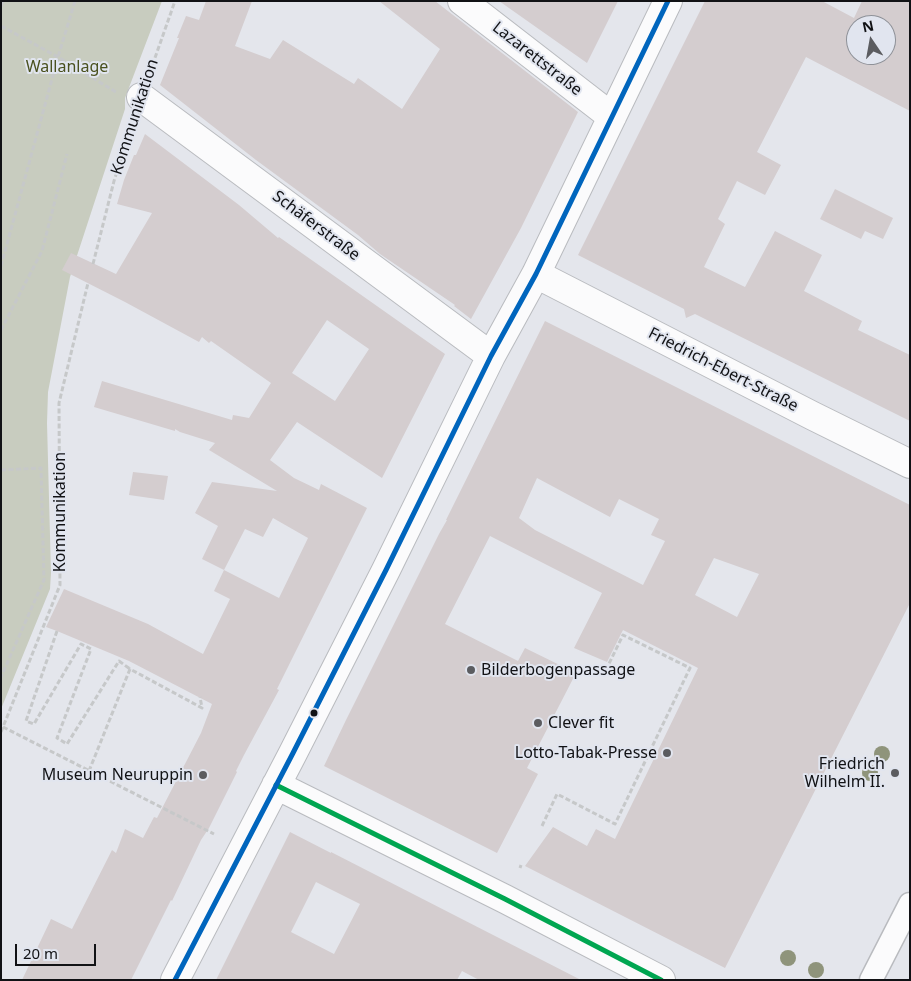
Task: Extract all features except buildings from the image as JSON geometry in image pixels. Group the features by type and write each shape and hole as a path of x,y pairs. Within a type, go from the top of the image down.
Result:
{"street":[{"name":"Lazarettstraße","path":"462,1 612,117"},
{"path":"176,980 386,570 491,356 536,274 668,1"},
{"name":"Schäferstraße","path":"140,99 491,356"},
{"name":"Friedrich-Ebert-Straße","path":"536,274 804,412 910,464"},
{"path":"276,785 661,980"},
{"path":"871,980 910,904"}],"path":[{"path":"1,6 3,1"},
{"path":"1,266 75,1"},
{"name":"Kommunikation","path":"93,264 114,181 140,99 175,1"},
{"path":"1,26 58,57 125,98 140,99"},
{"path":"1,330 42,251 67,154"},
{"name":"Kommunikation","path":"1,732 60,585 59,403 88,283"},
{"path":"1,470 41,468 44,580 1,677"},
{"path":"57,631 26,721 34,724 81,644 91,649 57,738 67,744 119,661 130,669 202,708 200,697"},
{"path":"542,826 557,794 615,824 690,668 624,635 603,676"},
{"path":"89,771 130,669"},
{"path":"3,727 214,834"}],"green space":[{"name":"Wallanlage","path":"1,1 162,1 125,98 125,109 70,277 48,392 50,589 1,709"}],"transit line":[{"path":"175,980 386,570 491,356 536,274 668,1"},
{"path":"276,785 505,899 661,980"}],"place":[{"name":"Bilderbogenpassage","path":"471,670"},
{"name":"Clever fit","path":"538,723"},
{"name":"Lotto-Tabak-Presse","path":"667,753"},
{"name":"Friedrich Wilhelm II.","path":"895,773"},
{"name":"Museum Neuruppin","path":"203,775"}]}
